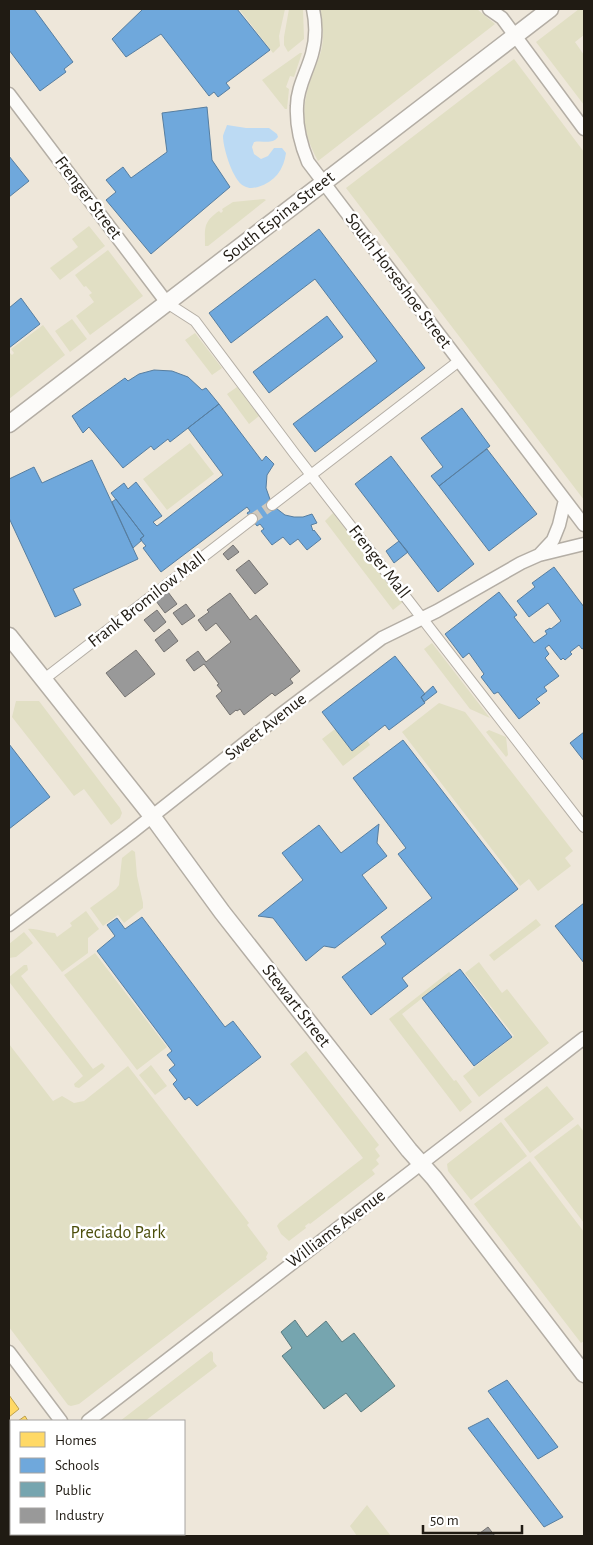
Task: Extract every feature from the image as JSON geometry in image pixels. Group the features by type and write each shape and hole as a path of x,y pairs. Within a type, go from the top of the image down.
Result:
{"street":[{"name":"South Horseshoe Street","path":"313,9 316,20 312,53 301,85 297,106 303,150 312,168 584,525"},
{"path":"489,9 502,18 584,129"},
{"name":"South Espina Street","path":"9,424 550,9"},
{"name":"Frenger Street","path":"9,94 167,303"},
{"name":"Frenger Mall","path":"167,303 195,321 584,827"},
{"path":"272,504 459,360"},
{"name":"Sweet Avenue","path":"539,555 553,540 560,525 565,500"},
{"name":"Frank Bromilow Mall","path":"43,680 252,519"},
{"name":"Sweet Avenue","path":"9,925 382,638 539,555 584,544"},
{"name":"Stewart Street","path":"9,636 152,816 222,912 434,1178 584,1374"},
{"name":"Williams Avenue","path":"89,1420 584,1038"},
{"path":"9,1352 60,1420"}],"green space":[{"path":"239,9 285,9 279,36 280,46 273,53"},
{"path":"289,9 303,9 304,39 288,52 284,45 284,37"},
{"path":"320,9 477,9 495,24 318,161 306,130 304,109 308,88 322,47 323,33"},
{"path":"579,9 584,9 584,35 575,42 584,55 584,105 536,42"},
{"path":"302,53 294,77 290,76 286,87 289,89 287,109 285,109 262,80"},
{"path":"514,59 584,152 584,500 346,188"},
{"path":"266,200 208,246 205,246 206,226 210,219 219,211 221,213 222,209 233,202"},
{"path":"89,226 105,246 60,280 50,268 78,247 72,239"},
{"path":"108,250 143,296 90,335 76,316 94,302 89,295 92,293 86,286 84,287 75,275"},
{"path":"72,319 87,339 70,352 55,331"},
{"path":"43,325 65,355 9,399 9,352 12,355 14,353 11,349"},
{"path":"195,333 222,368 212,375 185,340"},
{"path":"237,387 259,416 249,424 227,394"},
{"path":"190,443 214,474 167,510 143,479"},
{"path":"333,513 403,602 393,610 325,521"},
{"path":"432,643 490,718 470,709 424,649"},
{"path":"16,701 39,701 120,808 122,813 120,818 111,825 84,789 74,796 12,717"},
{"path":"439,703 465,712 573,851 565,858 571,866 538,891 529,879 520,886 402,732"},
{"path":"335,729 352,751 367,740 370,745 343,766 322,739"},
{"path":"489,730 506,737 508,755 506,757 486,732"},
{"path":"132,850 135,852 143,908 124,923 118,915 103,926 90,908 119,885 122,858"},
{"path":"86,911 99,929 88,938 88,953 62,972 28,929 55,933 57,937 72,926 70,923"},
{"path":"536,919 541,925 494,961 489,955"},
{"path":"24,932 33,943 16,957 9,958 9,944"},
{"path":"95,953 167,1047 137,1070 64,975"},
{"path":"479,962 502,993 507,989 549,1043 479,1097 463,1076 514,1036 465,973"},
{"path":"24,965 27,965 28,970 21,976 93,1069 102,1063 105,1066 79,1088 75,1087 74,1084 83,1076 9,984 9,977"},
{"path":"449,972 452,975 402,1014 472,1102 460,1112 389,1019"},
{"name":"Preciado Park","path":"9,1044 53,1101 62,1096 74,1103 84,1101 128,1066 249,1223 247,1225 268,1253 267,1259 79,1404 71,1406 68,1405 9,1327"},
{"path":"306,1051 379,1145 375,1149 380,1156 376,1160 379,1164 372,1170 375,1174 305,1226 306,1228 289,1241 281,1234 277,1226 279,1223 363,1158 290,1064"},
{"path":"151,1065 167,1086 155,1095 139,1075"},
{"path":"547,1086 574,1119 530,1153 504,1119"},
{"path":"501,1122 527,1156 471,1200 448,1171 447,1164"},
{"path":"578,1124 584,1132 584,1223 534,1157"},
{"path":"530,1161 584,1232 584,1341 581,1343 474,1204"},
{"path":"211,1351 213,1353 213,1361 217,1366 146,1420 121,1420"},
{"path":"367,1505 391,1536 357,1536 350,1526"}],"water":[{"path":"227,125 246,128 269,128 277,134 278,137 273,141 254,142 252,147 254,154 261,159 268,156 274,148 282,148 286,153 281,169 274,178 264,185 253,188 246,187 240,183 229,164 225,148 223,136"}],"building: Homes":[{"path":"9,1395 19,1409 9,1417"},
{"path":"25,1416 27,1420 19,1420"}],"building: Schools":[{"path":"9,9 34,9 73,62 64,69 66,72 40,91 9,50"},
{"path":"143,9 237,9 270,50 226,83 230,88 218,97 214,92 209,96 161,34 126,57 112,39"},
{"path":"207,107 212,160 230,187 151,254 106,200 116,192 106,180 123,167 131,178 167,152 162,113"},
{"path":"9,156 29,181 9,197"},
{"path":"319,229 425,368 315,452 293,424 377,361 315,279 231,343 209,313"},
{"path":"21,298 40,324 9,348 9,308"},
{"path":"327,316 343,337 269,393 253,372"},
{"path":"154,370 172,371 188,377 202,390 206,388 219,404 170,442 168,439 154,450 151,446 123,468 89,427 83,433 72,416 125,378 128,381 139,374"},
{"path":"219,404 262,461 266,456 274,464 267,475 266,488 272,505 285,515 303,517 312,514 317,523 311,525 313,531 321,539 307,550 298,539 290,545 283,537 272,545 261,531 264,529 260,524 257,526 247,513 250,511 247,507 161,572 143,548 146,546 140,539 144,536 111,493 124,483 128,489 136,482 162,516 153,522 157,526 223,475 188,428"},
{"path":"462,408 490,446 439,486 431,476 443,467 421,438"},
{"path":"487,449 537,514 489,551 439,486"},
{"path":"391,456 474,564 438,592 355,484"},
{"path":"92,460 138,559 73,589 81,605 55,617 9,518 9,479 34,467 42,483"},
{"path":"116,499 144,536 133,548 112,502"},
{"path":"399,541 408,552 394,563 386,551"},
{"path":"554,567 584,607 584,648 582,649 579,645 570,652 572,654 565,660 563,658 561,660 549,645 545,648 549,654 545,658 559,676 544,687 547,691 536,699 540,703 519,719 498,692 494,694 481,677 484,674 469,653 463,658 445,634 499,592 517,615 514,617 534,643 547,634 545,631 561,621 548,603 529,617 517,601 535,587 532,583"},
{"path":"395,656 425,694 421,697 425,703 389,730 385,725 352,751 322,712"},
{"path":"433,686 437,692 424,702 421,697"},
{"path":"584,732 584,761 570,743"},
{"path":"403,740 518,889 402,978 408,986 371,1015 342,977 386,944 381,937 432,898 398,854 406,848 353,778"},
{"path":"9,744 50,797 9,829"},
{"path":"379,824 377,843 387,856 362,875 387,908 335,948 324,946 306,961 273,918 258,916 303,880 282,853 319,825 341,853"},
{"path":"584,903 584,963 555,926"},
{"path":"142,917 225,1027 233,1021 261,1057 197,1106 189,1097 185,1100 173,1084 177,1080 169,1070 175,1065 167,1055 172,1051 97,951 115,936 107,925 117,918 125,929"},
{"path":"460,969 512,1037 474,1066 422,998"},
{"path":"507,1380 558,1447 538,1459 488,1391"},
{"path":"488,1418 563,1517 544,1527 468,1428"}],"building: Public":[{"path":"295,1320 307,1337 326,1321 342,1342 354,1333 395,1386 361,1412 346,1393 324,1409 282,1356 292,1348 281,1332"}],"building: Industry":[{"path":"233,545 239,552 228,560 223,554"},
{"path":"249,560 268,584 255,594 236,570"},
{"path":"168,592 177,604 165,613 156,601"},
{"path":"230,593 250,620 256,615 300,671 290,679 293,683 275,696 272,693 244,715 240,709 230,715 216,696 222,691 217,685 219,684 204,664 194,671 186,660 198,651 206,662 231,642 216,623 206,631 198,620 209,612 207,610"},
{"path":"186,604 195,616 182,625 173,613"},
{"path":"157,610 166,622 154,632 144,620"},
{"path":"169,629 178,641 164,652 155,640"},
{"path":"136,650 155,674 125,697 106,673"},
{"path":"488,1527 495,1536 476,1536"}],"tunnel":[{"path":"252,519 272,505"}]}
